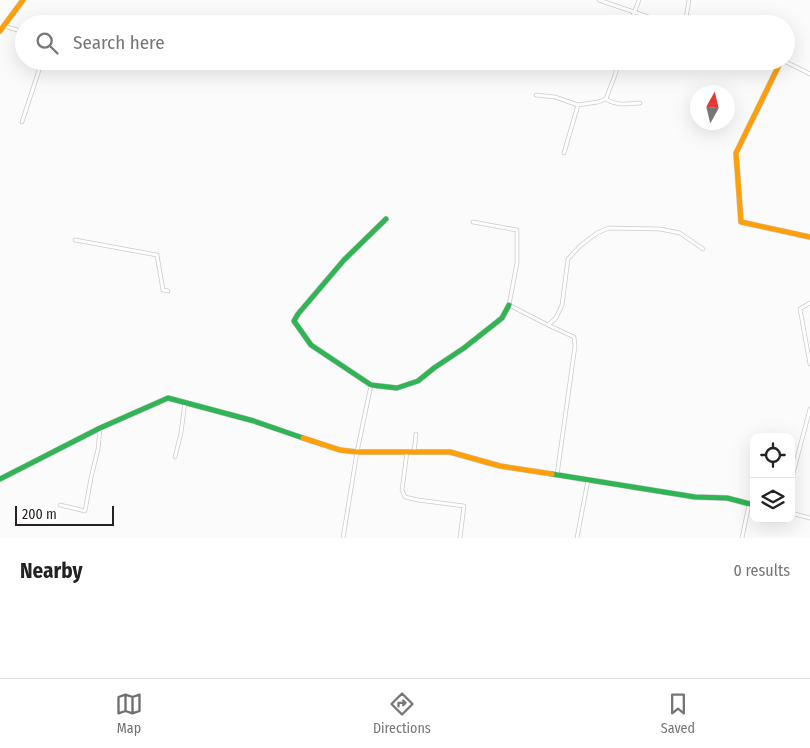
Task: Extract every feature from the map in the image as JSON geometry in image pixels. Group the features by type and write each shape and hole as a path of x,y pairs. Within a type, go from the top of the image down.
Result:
{"street":[{"path":"15,30 2,28 22,0"},
{"path":"598,0 645,15"},
{"path":"633,15 639,0"},
{"path":"686,15 689,0"},
{"path":"795,67 810,74"},
{"path":"22,122 39,70"},
{"path":"536,95 555,97 578,105 598,102 606,99 617,70"},
{"path":"778,70 736,153 741,222 810,237"},
{"path":"606,99 610,102 624,104 640,103"},
{"path":"564,153 578,105"},
{"path":"386,220 344,260 294,321 311,345 371,386 397,388 418,381 464,348 502,318 509,305 517,263 517,230 473,222"},
{"path":"548,326 556,318 562,305 568,259 580,246 597,233 609,228 660,229 680,233 703,249"},
{"path":"74,240 157,255 163,290 168,291"},
{"path":"810,303 800,309 810,364"},
{"path":"509,305 548,326 574,336 575,346 557,475"},
{"path":"343,538 357,452 371,386"},
{"path":"0,479 100,428 168,398 254,421 340,450 357,452 450,452 500,466 695,497 727,498 750,504"},
{"path":"175,457 181,433 185,402"},
{"path":"792,478 810,409"},
{"path":"60,505 85,511 98,448 100,428"},
{"path":"414,452 416,434"},
{"path":"407,452 402,490 405,497 464,506 460,538"},
{"path":"577,538 588,480"},
{"path":"742,538 750,508"},
{"path":"795,514 810,518"}],"traffic: fast":[{"path":"386,219 344,260 298,314 294,321 311,345 371,385 397,388 418,381 464,348 502,318 509,305"},
{"path":"0,479 100,428 168,398 254,421 303,438"},
{"path":"552,474 695,497 727,498 750,504"}],"traffic: slow":[{"path":"0,31 23,0"},
{"path":"777,70 736,153 741,222 810,237"},
{"path":"303,438 340,450 357,452 450,452 500,466 552,474"}]}
